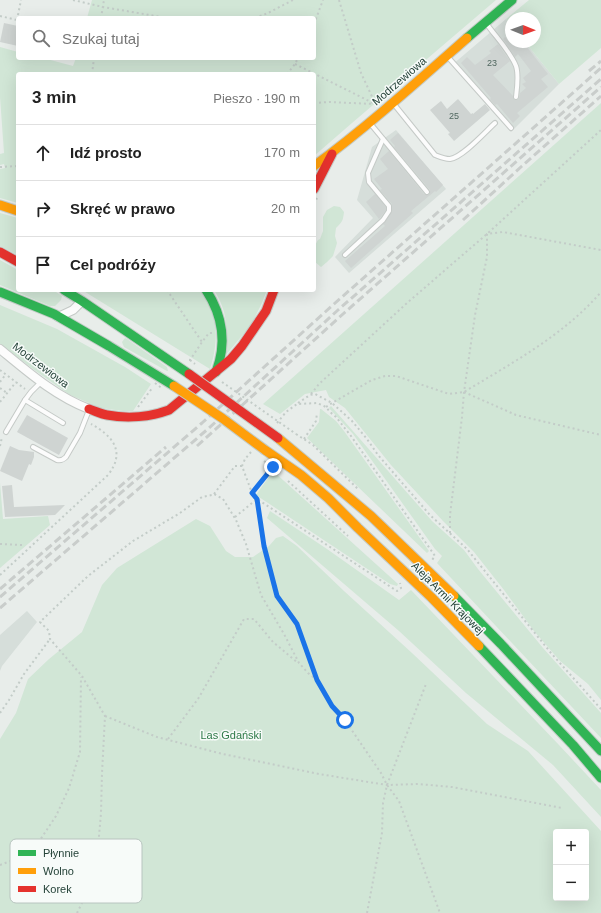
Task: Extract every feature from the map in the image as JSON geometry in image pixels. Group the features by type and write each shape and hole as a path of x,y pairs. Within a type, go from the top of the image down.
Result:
{"main road":[{"name":"Modrzewiowa","path":"317,191 333,152 512,0"},
{"path":"316,165 333,152"},
{"path":"0,205 16,210"},
{"path":"0,252 16,261"},
{"name":"Aleja Armii Krajowej","path":"0,292 54,314 109,346 222,418 301,475 328,498 431,597 573,745 601,778"},
{"name":"Aleja Armii Krajowej","path":"68,292 82,300 189,374 278,438 371,516 436,578 501,644 601,751"},
{"path":"208,292 213,299 217,310 222,333 222,352 216,372"},
{"path":"89,409 107,415 128,418 158,414 169,410 231,359 242,346 266,311 273,292"}],"street":[{"path":"58,317 73,310 82,300"},
{"name":"Modrzewiowa","path":"0,349 41,382 72,402 89,409"}],"lane":[{"path":"485,23 510,56 517,68 518,88 516,97"},
{"path":"447,56 511,128"},
{"path":"393,102 435,155 443,158 451,159 461,154 495,123"},
{"path":"369,122 427,192"},
{"path":"345,255 383,220 389,211 388,206 369,182 368,173 383,138"},
{"path":"6,432 25,400 41,382"},
{"path":"25,400 63,423"},
{"path":"33,447 57,460 63,460 80,433 89,409"}],"path":[{"path":"19,16 21,0"},
{"path":"73,0 155,16"},
{"path":"101,16 104,0"},
{"path":"260,16 293,0"},
{"path":"316,18 322,0"},
{"path":"339,0 361,73 376,105"},
{"path":"0,16 16,20"},
{"path":"92,72 94,60"},
{"path":"289,72 297,60"},
{"path":"295,64 311,72"},
{"path":"316,75 376,105"},
{"path":"316,103 329,102 376,105"},
{"path":"283,417 292,407 310,395 319,384 601,130"},
{"path":"0,168 16,166"},
{"path":"487,234 503,232 601,250"},
{"path":"450,534 450,515 464,392 475,315 487,257 487,234"},
{"path":"168,292 202,342 190,360 196,365"},
{"path":"326,407 372,380 385,376 396,376 449,394 464,392 546,341 572,322 601,292"},
{"path":"0,382 6,374"},
{"path":"0,402 16,382"},
{"path":"221,382 296,434"},
{"path":"136,410 155,383"},
{"path":"0,388 6,394"},
{"path":"464,392 516,415 601,436"},
{"path":"310,395 315,394 332,403 352,421 387,466 430,515 467,549 550,652 601,709"},
{"path":"297,404 317,403 326,407 336,417 435,556 432,560"},
{"path":"304,439 316,421 316,413"},
{"path":"0,575 70,512 113,469 117,452 115,445 110,438 96,427 85,421"},
{"path":"0,434 3,435 0,446"},
{"path":"248,456 243,462 242,466 252,493 257,499 397,591 401,588 400,583"},
{"path":"99,839 105,716 82,676 50,639 49,631 40,622 88,576 133,541 180,513 202,497 214,494 235,466 242,466"},
{"path":"252,493 273,467"},
{"path":"285,478 348,535"},
{"path":"214,494 223,499 235,517 246,544 261,595 284,634 299,664"},
{"path":"235,517 257,499"},
{"path":"257,499 264,546 277,596 297,624 317,680 332,706 345,720 399,801 440,913"},
{"path":"0,544 22,545"},
{"path":"168,739 198,699 244,619 254,619 273,642 317,680"},
{"path":"0,713 24,674 50,639"},
{"path":"41,839 56,816 69,788 80,752 82,676"},
{"path":"367,913 382,833 383,803 387,785 426,684"},
{"path":"105,716 157,737 224,754 319,774 387,785 418,784 452,787 562,808"},
{"path":"0,865 10,861"},
{"path":"77,913 82,903"}],"shaded area":[{"path":"505,20 505,48 530,48 559,84 511,132 452,65"},
{"path":"396,130 446,189 349,273 335,257 373,218 357,200 372,147"},
{"path":"27,611 37,622 2,666 0,671 0,635"}],"green space":[{"path":"92,0 496,0 316,154 316,72 16,72 16,202 0,198 0,169 5,168 4,164 0,165 0,154 4,153 0,97 0,47 16,51 16,60 50,60 73,66 75,60 316,60 316,16 88,16"},
{"path":"529,0 601,0 601,48 559,84 530,48 541,48 541,12 514,12"},
{"path":"601,103 601,700 588,684 560,661 534,631 474,552 391,465 345,408 329,397 326,390 305,394 280,414 263,404"},
{"path":"334,206 340,207 344,212 341,223 336,228 335,236 337,243 333,256 321,267 316,263 316,244 320,239 323,231 323,217 327,210"},
{"path":"0,213 16,217 16,254 0,246"},
{"path":"0,260 16,269 16,292 0,285"},
{"path":"17,292 56,292 62,296 61,300 55,306 50,306"},
{"path":"85,292 202,292 213,311 215,319 215,348 210,369"},
{"path":"215,292 266,292 251,325 225,356 226,322 225,314"},
{"path":"0,305 57,329 125,367 151,384 133,411 101,408 70,395 0,344"},
{"path":"125,338 167,367 168,371 124,347 122,342"},
{"path":"331,406 432,521 464,550 543,648 601,713 601,738 437,563 442,556 435,549 353,434 329,408"},
{"path":"320,409 336,421 344,431 429,551 427,553 307,438 319,422"},
{"path":"273,471 398,584 397,586 390,584 256,495"},
{"path":"0,483 3,519 48,516 50,525 0,568"},
{"path":"270,511 399,600 411,590 601,790 601,817 553,765 466,693 399,631 267,518"},
{"name":"Las Gdański","path":"196,519 210,526 226,551 235,557 253,557 269,546 276,538 283,536 297,546 487,724 528,751 601,831 601,913 0,913 0,739 16,713 28,679 49,659 82,632 102,585 117,568"}],"building":[{"path":"4,23 16,26 16,46 0,42"},
{"path":"498,44 510,61 493,75 513,96 514,100 518,100 520,93 526,88 522,84 526,82 523,78 531,71 518,54 515,57 509,48 528,48 548,74 541,79 548,87 517,113 520,116 513,123 497,104 495,105 490,99 491,98 461,63 467,57 475,65 491,53 489,51"},
{"path":"458,99 471,114 485,104 490,110 454,141 448,134 450,133 430,110 441,101 447,109"},
{"path":"398,133 443,185 411,211 413,213 351,268 345,261 385,226 383,224 392,211 392,204 380,190 382,189 374,179 388,169 380,159 389,151 424,194 428,195 430,193 430,190 394,147 395,146 390,140"},
{"path":"375,194 386,207 386,210 379,219 366,202"},
{"path":"27,415 68,438 59,455 17,432"},
{"path":"10,446 19,450 34,452 31,465 29,464 22,481 0,471"},
{"path":"12,485 14,507 65,505 55,515 5,517 2,486"}],"railway":[{"path":"589,71 601,61"},
{"path":"0,597 202,423 601,68"},
{"path":"0,608 209,428 338,310 601,79"},
{"path":"197,446 343,314 601,87"},
{"path":"463,220 601,96"},
{"path":"0,589 166,447"}],"traffic: fast":[{"path":"467,38 512,0"},
{"path":"0,292 54,314 174,386"},
{"path":"67,292 189,374"},
{"path":"207,292 220,320 222,330 221,351 216,372"},
{"path":"454,596 601,751"},
{"path":"479,646 573,745 601,778"}],"traffic: slow":[{"path":"316,164 373,120 467,38"},
{"path":"0,205 16,210"},
{"path":"174,386 222,418 265,450"},
{"path":"278,438 371,516 454,596"},
{"path":"265,450 301,475 328,498 431,597 479,646"}],"traffic: jam":[{"path":"316,185 332,154"},
{"path":"0,252 16,261"},
{"path":"89,409 107,415 130,417 138,417 169,410 231,359 242,346 266,311 273,292"},
{"path":"189,374 278,438"}],"route":[{"path":"273,467 252,493 257,499 264,546 277,596 297,624 317,680 332,706 345,720"}]}
